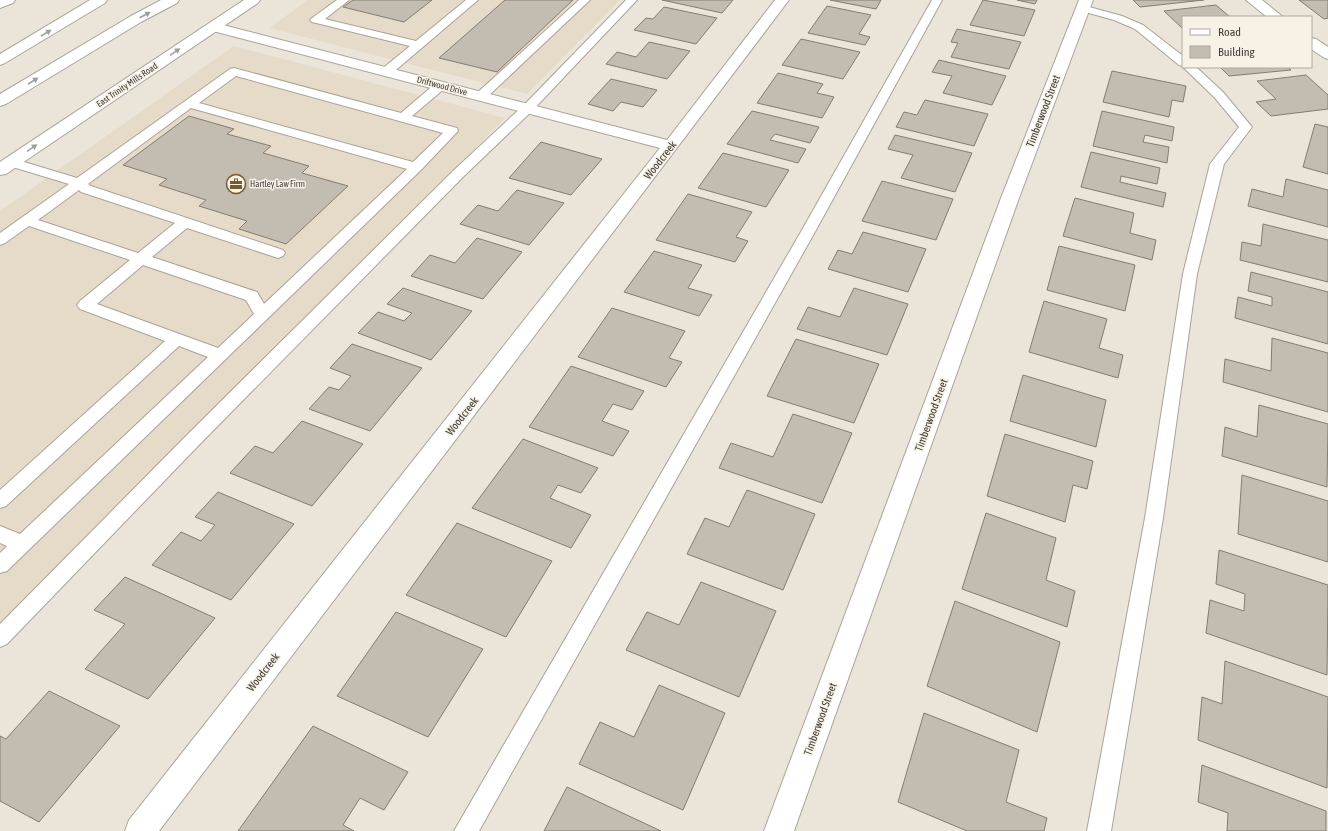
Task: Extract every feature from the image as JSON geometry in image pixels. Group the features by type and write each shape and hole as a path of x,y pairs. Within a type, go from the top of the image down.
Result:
{"main road":[{"path":"0,4 8,0"},
{"path":"0,60 100,0"},
{"path":"0,101 72,57 172,0"},
{"name":"East Trinity Mills Road","path":"6,166 253,0"},
{"name":"Woodcreek","path":"140,831 671,146 782,0"},
{"path":"1253,0 1275,16"},
{"name":"Timberwood Street","path":"779,831 1010,198 1084,4"},
{"name":"Driftwood Drive","path":"214,26 671,146"},
{"path":"1312,43 1328,54"}],"lane":[{"path":"344,0 316,20 418,45"},
{"path":"481,96 585,0"},
{"path":"0,638 191,442 458,174 528,108 632,0"},
{"path":"466,831 938,0"},
{"path":"386,72 468,1"},
{"path":"1084,4 1139,27 1182,61"},
{"path":"1099,831 1154,518 1190,274 1217,164 1246,127 1219,94 1190,68"},
{"path":"0,240 234,72 452,132 0,565"},
{"path":"403,118 440,86"},
{"path":"189,104 416,167"},
{"path":"6,166 78,183 86,189 278,252"},
{"path":"27,221 252,296 262,315"},
{"path":"185,222 85,304 220,355"},
{"path":"0,501 177,339"},
{"path":"0,534 22,544"}],"shaded area":[{"path":"308,0 620,0 527,94 269,28"},
{"path":"234,46 505,118 0,626 0,211"}],"building":[{"path":"353,0 432,0 404,22 343,7"},
{"path":"505,0 573,0 497,72 439,58"},
{"path":"662,0 733,0 722,13"},
{"path":"830,0 881,0 876,9"},
{"path":"983,0 1035,10 1024,36 970,25"},
{"path":"1017,0 1037,0 1035,4"},
{"path":"1133,0 1204,0 1140,7"},
{"path":"1299,0 1328,0 1328,18 1324,19"},
{"path":"1216,5 1229,16 1182,16 1182,28 1164,11"},
{"path":"827,6 871,15 859,34 870,37 865,45 808,33"},
{"path":"664,7 717,18 696,44 634,30 646,18 653,19"},
{"path":"957,29 1021,42 1009,69 951,57 958,43 951,42"},
{"path":"801,39 860,52 843,79 782,65"},
{"path":"649,42 690,51 667,79 606,64 617,52 636,57"},
{"path":"939,60 1006,76 992,105 943,93 952,76 932,72"},
{"path":"1221,68 1289,68 1291,70 1229,76"},
{"path":"1112,71 1186,86 1183,102 1172,100 1169,117 1103,102"},
{"path":"778,73 823,84 817,93 834,97 822,118 757,103"},
{"path":"1306,75 1328,95 1328,109 1271,116 1256,102 1276,99 1257,81"},
{"path":"611,79 657,90 643,107 621,102 613,111 588,104"},
{"path":"925,100 988,114 974,146 896,127 904,112 917,115"},
{"path":"752,111 819,127 810,143 775,134 770,140 806,149 798,163 727,144"},
{"path":"1102,111 1174,127 1172,141 1145,135 1143,142 1169,147 1167,163 1093,146"},
{"path":"189,116 234,129 227,134 271,146 263,153 309,166 302,173 348,186 286,244 239,229 247,221 199,206 206,200 159,185 167,179 123,165"},
{"path":"1315,124 1328,127 1328,174 1303,167"},
{"path":"895,135 972,153 955,192 901,178 913,155 888,149"},
{"path":"541,142 602,159 571,195 509,178"},
{"path":"1091,152 1160,168 1157,184 1121,176 1120,182 1166,193 1163,207 1081,187"},
{"path":"723,153 789,170 766,207 698,188"},
{"path":"1286,179 1328,190 1328,227 1248,206 1252,189 1283,197"},
{"path":"882,181 953,199 936,240 862,221"},
{"path":"517,190 564,203 529,245 460,224 478,205 498,211"},
{"path":"688,194 752,212 736,237 748,241 735,262 656,240"},
{"path":"1075,198 1134,213 1130,233 1156,240 1152,260 1063,236"},
{"path":"1263,224 1328,240 1328,282 1240,260 1242,242 1261,246"},
{"path":"863,232 926,249 908,292 828,269 838,250 852,254"},
{"path":"477,238 522,252 483,299 411,276 430,255 455,263"},
{"path":"1059,246 1135,265 1125,311 1047,290"},
{"path":"654,251 702,265 688,288 712,295 699,316 624,292"},
{"path":"1251,272 1328,292 1328,344 1235,318 1238,297 1272,306 1272,297 1248,291"},
{"path":"403,288 472,311 431,360 358,333 378,312 404,321 412,313 387,304"},
{"path":"854,288 908,304 887,355 797,329 808,307 840,317"},
{"path":"1044,301 1107,319 1099,348 1123,355 1118,378 1029,352"},
{"path":"612,308 685,331 669,358 682,362 666,387 578,357"},
{"path":"1272,338 1328,353 1328,412 1223,382 1225,359 1271,371"},
{"path":"796,339 879,364 854,423 767,396"},
{"path":"352,344 422,368 370,431 309,409 329,387 339,390 351,376 330,368"},
{"path":"571,366 644,391 632,410 613,404 602,421 629,431 613,456 529,427"},
{"path":"1023,375 1106,400 1096,447 1010,421"},
{"path":"1259,405 1328,424 1327,487 1222,456 1225,427 1257,437"},
{"path":"793,414 852,433 822,503 719,468 731,443 773,457"},
{"path":"302,421 363,444 312,506 230,473 255,446 273,453"},
{"path":"1005,434 1093,461 1087,489 1073,485 1065,522 987,496"},
{"path":"523,439 598,468 581,493 558,485 550,498 591,515 571,548 472,508"},
{"path":"1242,475 1328,501 1328,562 1238,534"},
{"path":"747,490 815,514 783,590 687,554 705,518 729,527"},
{"path":"218,492 294,524 231,600 152,565 181,532 201,541 215,525 195,517"},
{"path":"986,513 1056,538 1046,580 1075,591 1067,627 962,589"},
{"path":"457,523 552,561 506,637 406,595"},
{"path":"1219,550 1328,585 1327,675 1206,633 1210,600 1244,611 1245,594 1216,584"},
{"path":"125,577 215,618 148,699 85,669 125,624 94,610"},
{"path":"701,582 776,611 739,697 626,650 647,612 679,625"},
{"path":"955,601 1060,642 1037,732 927,686"},
{"path":"396,612 483,649 428,737 337,696"},
{"path":"1225,661 1328,697 1327,788 1198,740 1202,697 1222,704"},
{"path":"659,685 725,713 683,810 579,764 600,722 634,737"},
{"path":"49,691 120,726 39,822 0,801 0,736 6,739"},
{"path":"924,713 1019,750 1006,802 1047,818 1044,831 967,831 898,802"},
{"path":"313,726 408,772 384,810 360,798 343,825 354,831 238,831"},
{"path":"1202,765 1326,811 1326,831 1227,831 1228,813 1198,802"},
{"path":"567,787 661,831 544,831"}],"place":[{"name":"Hartley Law Firm","path":"236,184"}]}
